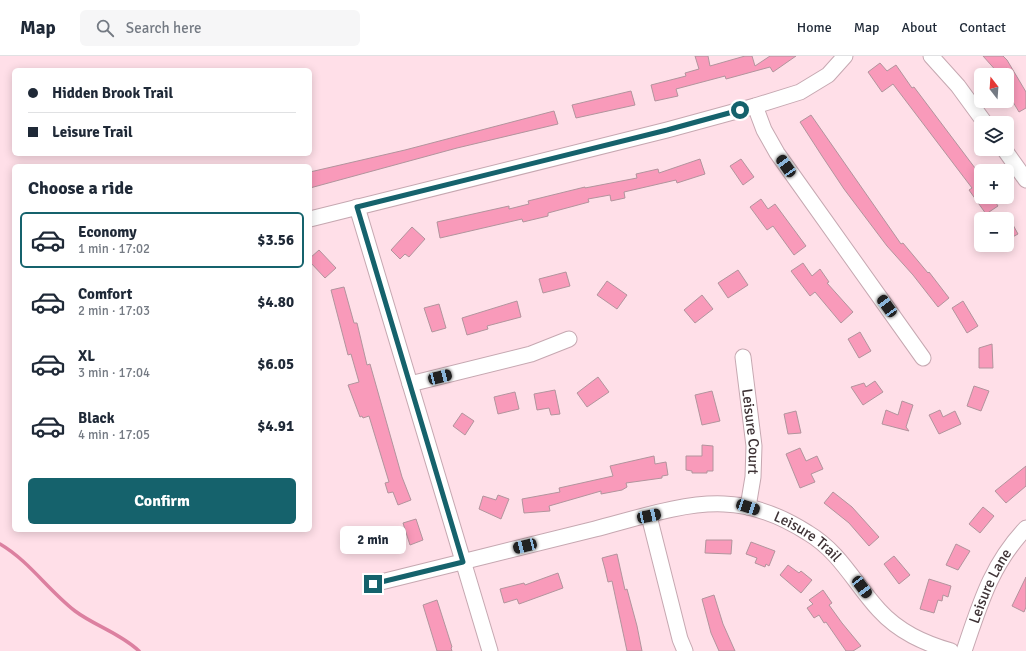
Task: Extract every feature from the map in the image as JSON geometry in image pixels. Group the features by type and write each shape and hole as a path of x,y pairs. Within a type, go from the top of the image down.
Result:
{"street":[{"path":"312,218 659,132 755,106 800,92 828,75 845,56"},
{"path":"931,56 958,86 980,116"},
{"path":"755,106 764,130 777,153 923,358"},
{"path":"1009,156 1026,180"},
{"path":"357,207 490,651"},
{"path":"410,384 532,354 569,339"},
{"name":"Leisure Court","path":"743,357 754,446 753,477 748,507"},
{"name":"Leisure Trail","path":"373,584 649,516 702,504 724,504 748,507 785,519 819,539 844,563 880,611 902,630 928,644 951,651"},
{"path":"649,516 680,639 685,651"},
{"name":"Leisure Lane","path":"964,651 992,573 1012,543 1026,528"}],"building":[{"path":"695,56 708,56 710,66 745,56 752,56 755,66 770,56 796,56 773,72 770,67 726,79 725,76 676,89 678,96 655,101 651,85 686,76 685,73 699,69"},
{"path":"983,56 1003,56 1012,68 1007,68 994,68"},
{"path":"880,63 887,71 896,65 912,88 914,87 974,167 974,197 969,190 972,188 893,84 882,92 868,72"},
{"path":"1014,72 1026,92 1026,108 1019,112 1014,104"},
{"path":"631,91 635,105 576,118 572,105"},
{"path":"554,111 558,124 457,148 312,187 312,172 405,150"},
{"path":"811,115 901,244 903,243 928,273 929,272 949,298 938,307 913,275 887,246 844,189 822,156 800,122"},
{"path":"700,159 705,174 677,183 676,180 624,192 625,198 611,201 610,195 588,199 589,202 548,213 548,216 523,222 522,219 440,238 437,222 509,206 509,209 529,204 528,201 585,187 637,178 636,174 658,169 659,173"},
{"path":"741,159 754,177 743,185 730,166"},
{"path":"761,199 768,209 775,204 806,246 794,255 773,226 767,230 750,207"},
{"path":"979,204 997,204 998,206 989,212 985,212"},
{"path":"412,227 425,239 409,257 405,254 400,259 391,250"},
{"path":"1014,227 1018,234 1014,236"},
{"path":"319,250 336,268 325,278 312,264 312,256"},
{"path":"803,263 812,276 820,269 829,282 827,283 853,312 841,323 815,292 810,296 791,271"},
{"path":"738,270 748,285 728,298 718,283"},
{"path":"566,272 570,286 543,293 539,279"},
{"path":"607,281 627,295 617,309 597,295"},
{"path":"344,287 354,323 357,323 367,365 370,364 402,477 411,500 398,505 393,492 388,493 385,483 389,482 369,416 363,418 362,416 360,417 348,385 359,382 351,354 348,355 331,290"},
{"path":"702,295 713,309 695,323 684,310"},
{"path":"517,301 521,317 487,326 488,329 467,335 462,318"},
{"path":"963,301 978,326 967,333 952,308"},
{"path":"439,304 446,328 432,332 424,308"},
{"path":"860,332 871,351 859,358 848,339"},
{"path":"992,344 993,368 979,368 979,348"},
{"path":"598,377 609,392 587,407 577,393"},
{"path":"875,381 883,392 863,405 851,387 864,383 866,387"},
{"path":"974,386 989,391 981,411 967,406"},
{"path":"555,390 560,414 551,415 549,408 537,410 534,394"},
{"path":"712,391 720,421 702,425 695,395"},
{"path":"515,392 519,409 498,414 494,397"},
{"path":"902,401 913,405 906,427 909,431 882,424 886,410 898,415"},
{"path":"940,410 943,417 955,411 961,424 939,434 929,415"},
{"path":"796,411 801,433 788,434 784,414"},
{"path":"462,413 474,421 465,435 453,426"},
{"path":"702,445 713,446 713,471 707,471 707,473 692,473 692,471 686,470 686,456 702,456"},
{"path":"800,448 806,461 817,456 823,469 811,474 815,482 800,488 786,454"},
{"path":"654,456 655,464 666,462 668,475 662,476 662,478 626,483 627,487 622,490 601,494 601,491 549,506 550,511 524,513 522,499 560,492 559,488 613,476 610,466"},
{"path":"1026,466 1026,486 1006,503 995,491"},
{"path":"833,492 852,507 879,537 869,546 849,523 824,503"},
{"path":"498,495 509,499 501,519 479,509 483,496 496,500"},
{"path":"983,507 994,516 980,533 969,524"},
{"path":"416,519 423,540 410,545 403,523"},
{"path":"706,540 732,540 731,554 705,553"},
{"path":"751,542 775,551 769,566 766,564 765,567 755,563 757,558 746,554"},
{"path":"956,544 970,551 958,570 946,565"},
{"path":"617,554 625,590 627,589 637,626 642,651 627,651 612,581 608,582 602,558"},
{"path":"894,556 910,575 899,584 884,564"},
{"path":"788,565 799,573 801,571 812,580 801,593 780,575"},
{"path":"558,573 563,588 519,604 517,599 504,603 500,589 524,583 525,585"},
{"path":"1026,577 1026,607 1024,612 1012,606"},
{"path":"929,579 951,586 948,597 943,595 942,601 938,600 934,613 920,609"},
{"path":"823,590 832,603 829,605 861,646 853,651 846,651 826,622 824,623 819,615 814,618 807,608 813,604 809,600"},
{"path":"714,595 723,624 735,651 719,651 711,633 702,599"},
{"path":"437,600 452,651 437,651 423,605"}],"waterway":[{"path":"0,544 29,567 75,611 116,634 139,651"}],"route":[{"path":"373,584 463,562 357,207 667,130 740,110"}]}
